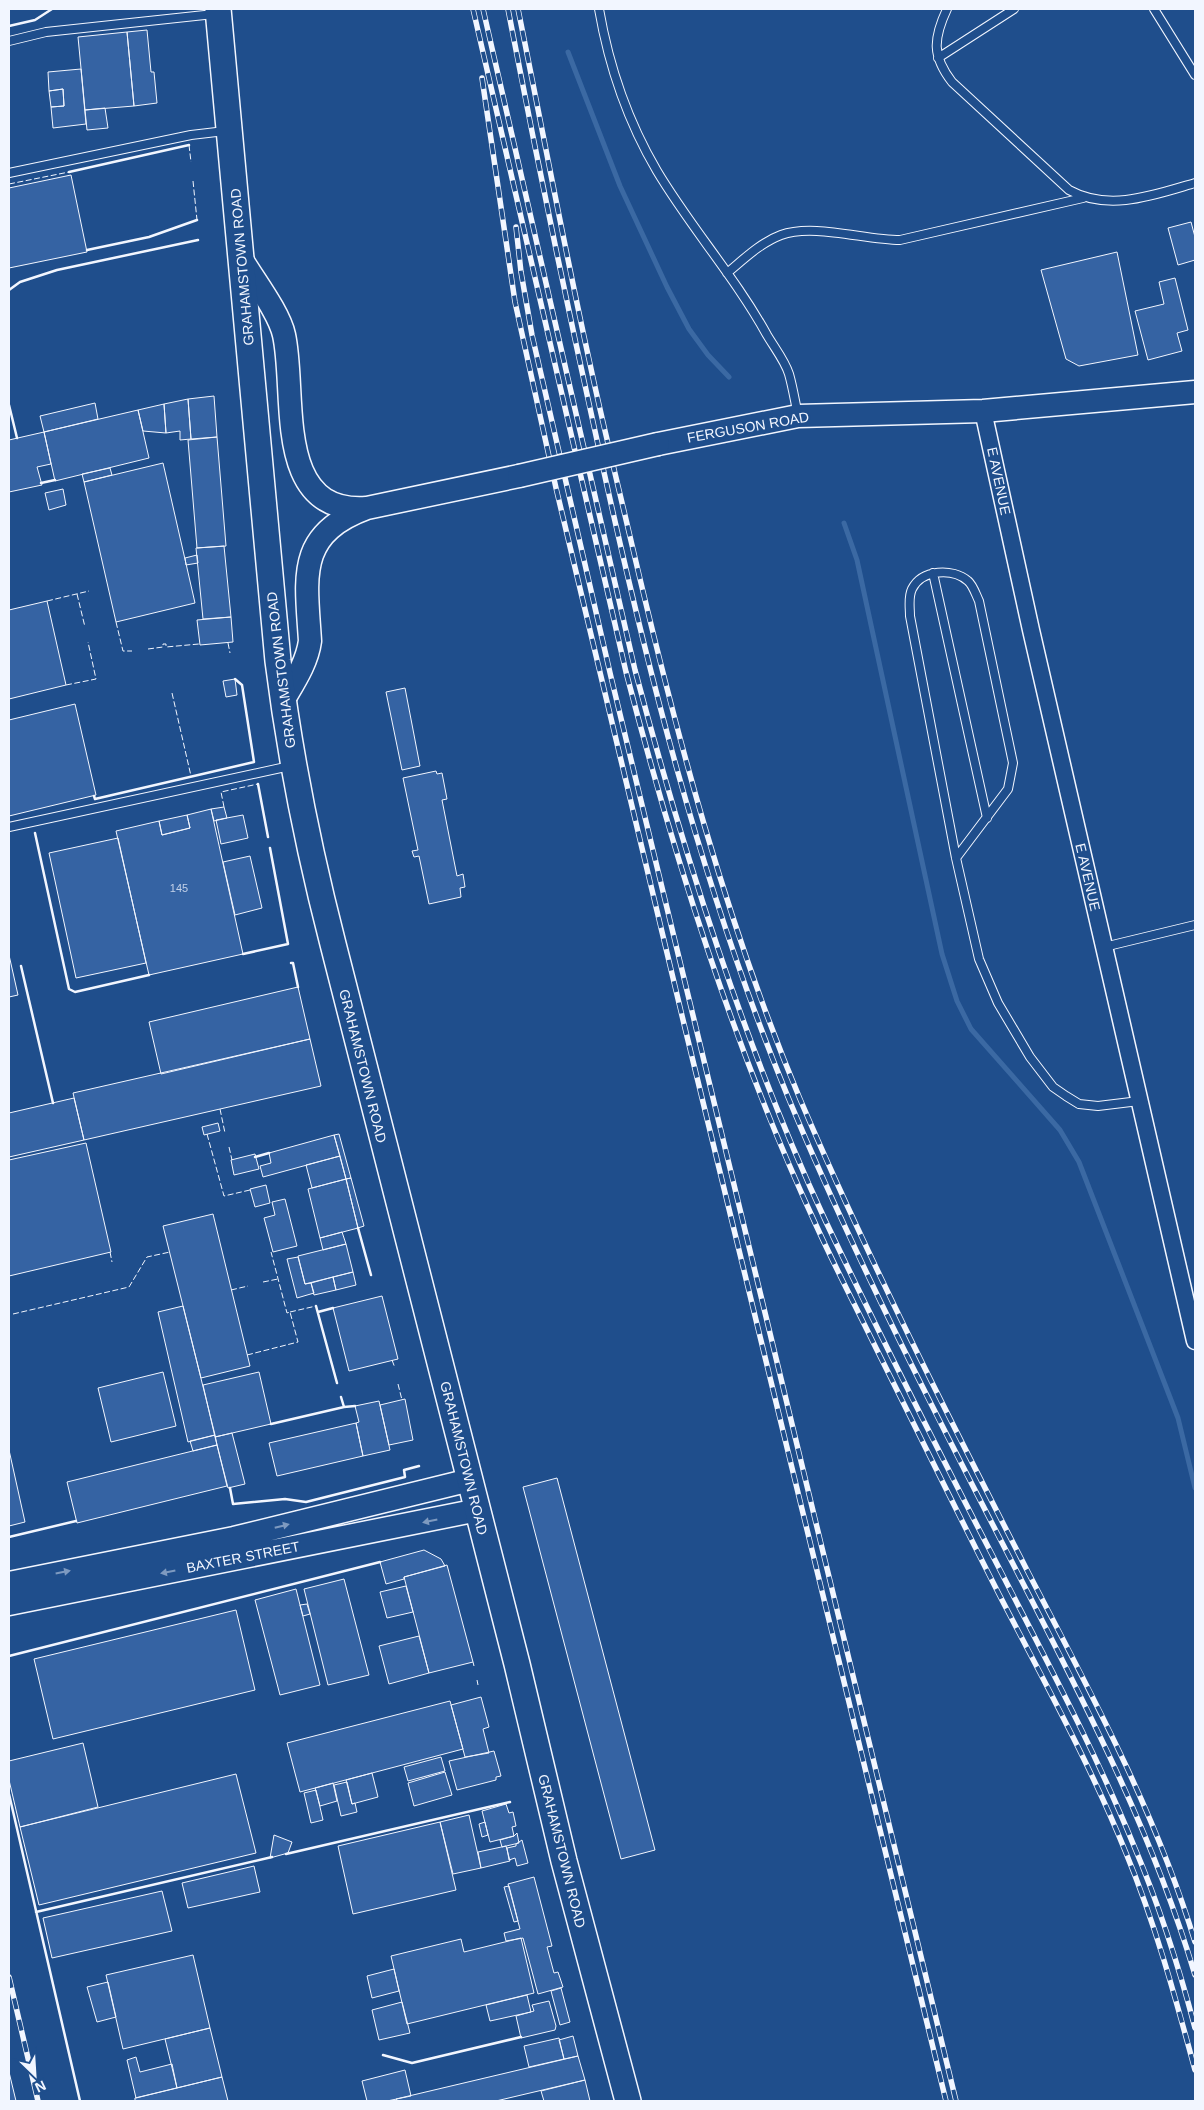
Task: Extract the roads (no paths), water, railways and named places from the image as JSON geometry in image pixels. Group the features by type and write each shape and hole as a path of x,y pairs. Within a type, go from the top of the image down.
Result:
{"main road":[{"name":"GRAHAMSTOWN ROAD","path":"218,11 283,701 293,766 324,911 517,1664 564,1861 628,2101"},
{"name":"FERGUSON ROAD","path":"241,258 282,327 293,446 302,473 318,493 338,506 350,509 367,508 520,476 658,444 798,416 983,411 1195,392"},
{"name":"FERGUSON ROAD","path":"283,701 302,668 310,641 307,575 312,552 326,532 337,523 351,514 367,508"},
{"name":"BAXTER STREET","path":"13,1592 470,1480"},
{"name":"BAXTER STREET","path":"13,1592 425,1522 478,1510"}],"street":[{"name":"E AVENUE","path":"983,411 1195,1341"}],"lane":[{"path":"598,9 614,78 641,143 658,173 755,314 788,373 798,416"},
{"path":"947,9 936,44 942,69 952,82 1069,190 1083,198 1100,201 1120,201 1152,196 1195,183"},
{"path":"938,58 1014,9"},
{"path":"1154,9 1195,75"},
{"path":"9,40 46,32 218,11"},
{"path":"9,172 191,135 230,131"},
{"path":"727,272 760,246 782,234 804,232 842,233 885,240 900,240 1083,198"},
{"path":"933,573 987,818"},
{"path":"956,858 1008,789 1013,763 979,601 969,582 956,573 933,573 918,581 912,589 909,600 910,616 956,858 979,959 998,1003 1030,1057 1053,1087 1079,1104 1098,1106 1140,1101"},
{"path":"9,827 293,766"},
{"path":"1104,947 1195,925"}],"waterway":[{"path":"568,52 620,186 667,287 689,329 708,355 729,377"},
{"path":"844,523 857,560 942,954 957,1001 971,1029 1060,1130 1079,1162 1178,1418 1195,1488"}],"railway":[{"path":"473,9 626,672 686,883 733,1022 786,1158 816,1225 986,1568 1098,1788 1136,1879 1155,1933 1195,2070"},
{"path":"483,9 635,670 674,811 743,1019 796,1155 826,1222 910,1395 1069,1704 1119,1810 1160,1913 1195,2028"},
{"path":"508,9 572,326 633,601 654,685 701,852 756,1016 813,1156 867,1274 924,1390 1064,1663 1113,1764 1158,1868 1178,1921 1195,1975"},
{"path":"518,9 580,320 666,686 704,825 748,963 773,1032 826,1160 940,1398 1121,1754 1161,1847 1195,1942"},
{"path":"482,78 515,302 556,488 684,1024 946,2101"},
{"path":"516,227 521,272 532,335 611,677 956,2101"},
{"path":"9,1977 38,2101"}]}
